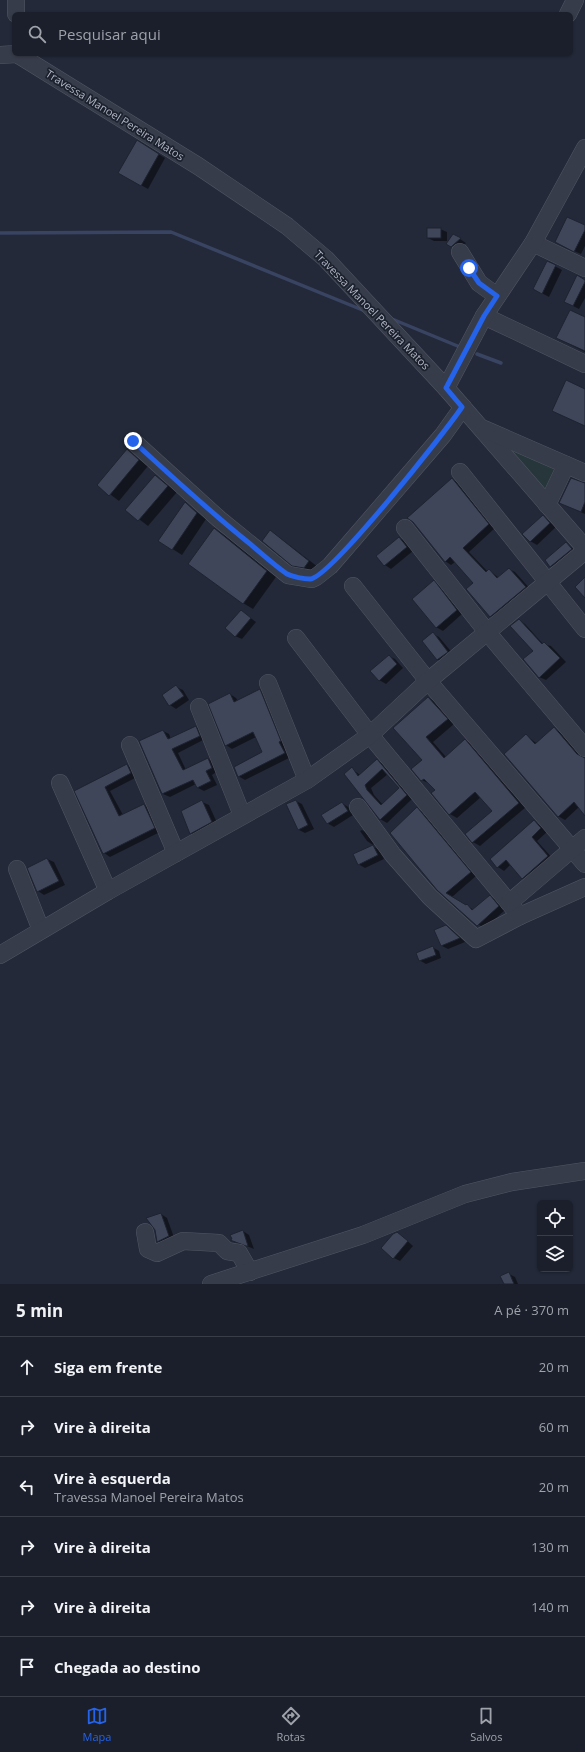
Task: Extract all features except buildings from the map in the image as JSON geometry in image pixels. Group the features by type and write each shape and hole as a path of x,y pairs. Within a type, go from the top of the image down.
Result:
{"street":[{"path":"16,0 16,12"},
{"path":"569,12 576,0"},
{"path":"0,55 12,54"},
{"name":"Travessa Manoel Pereira Matos","path":"20,56 198,166 287,226 326,259 446,388 585,549"},
{"path":"446,388 484,316 578,172 585,148"},
{"path":"533,243 585,268"},
{"path":"460,252 479,283 497,296"},
{"path":"484,316 585,364"},
{"path":"133,441 219,519 288,574 312,579 316,578 330,566 443,435 462,407"},
{"path":"480,427 585,473"},
{"path":"548,505 566,465"},
{"path":"460,472 546,582 585,629"},
{"path":"405,528 487,632 585,748"},
{"path":"0,955 108,891 307,780 370,735 428,681 585,549"},
{"path":"353,586 428,681 579,844 585,864"},
{"path":"296,638 370,735 520,916"},
{"path":"268,683 307,780"},
{"path":"199,707 242,815"},
{"path":"130,745 176,853"},
{"path":"60,783 108,891"},
{"path":"358,807 393,855 430,897 476,939 520,916 585,887"},
{"path":"509,903 579,844"},
{"path":"17,869 41,930"},
{"path":"211,1284 363,1234 465,1194 512,1182 585,1171"},
{"path":"145,1232 148,1249 157,1253 183,1241 219,1243 228,1251 239,1253 250,1272"}],"shaded area":[{"path":"510,448 557,468 545,493"}],"waterway":[{"path":"0,233 171,232 365,311"},
{"path":"392,319 460,347"},
{"path":"477,354 501,363"}],"route":[{"path":"133,441 219,519 288,574 308,579 316,578 330,566 443,435 462,407 446,388 484,316 497,296 479,283 469,268"}]}
